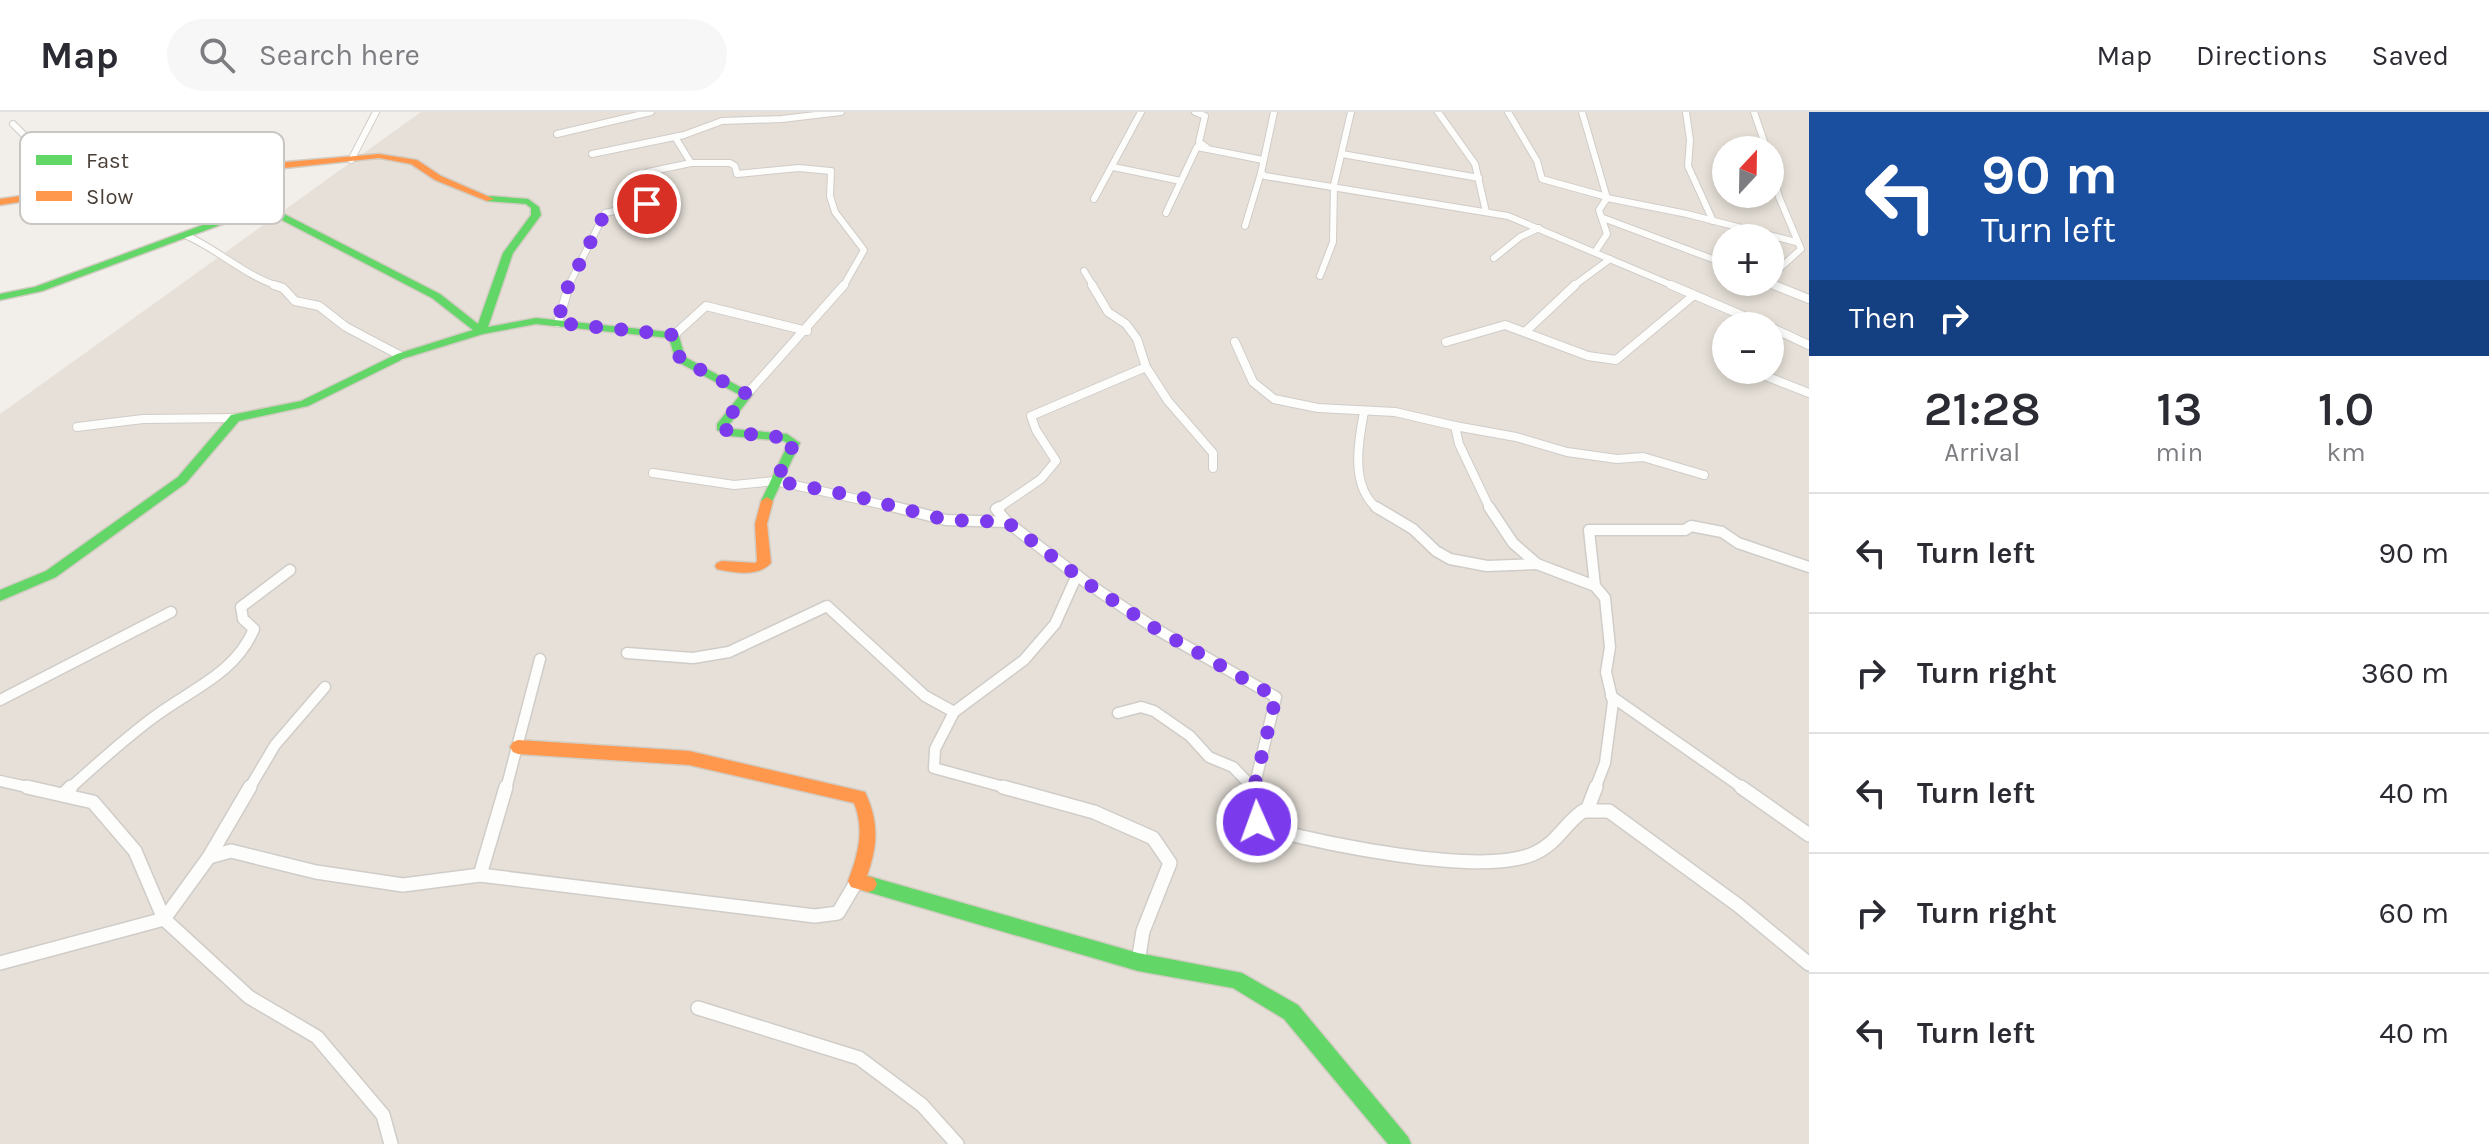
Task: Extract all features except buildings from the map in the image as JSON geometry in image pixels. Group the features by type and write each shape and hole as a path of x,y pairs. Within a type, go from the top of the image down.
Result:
{"street":[{"path":"351,160 376,112"},
{"path":"557,134 651,112"},
{"path":"592,154 675,137 722,121 782,119 841,112"},
{"path":"1094,199 1141,112"},
{"path":"1195,112 1205,116 1199,142 1206,147"},
{"path":"1245,226 1261,173 1274,112"},
{"path":"1320,276 1333,242 1334,185 1345,127 1351,112"},
{"path":"1438,112 1475,164 1486,212"},
{"path":"1508,112 1537,161 1542,179 1713,221 1802,248"},
{"path":"1582,112 1607,197 1599,210 1608,237 1594,249 1595,252"},
{"path":"1686,112 1690,140 1688,166 1713,221"},
{"path":"1754,112 1762,136"},
{"path":"13,124 21,132"},
{"path":"675,137 691,163"},
{"path":"1166,213 1195,148 1206,147 1263,160"},
{"path":"1342,154 1479,178"},
{"path":"284,165 393,157 418,164 438,178 494,201 528,202 535,207 536,215 527,223 504,261 481,331"},
{"path":"558,323 564,295 605,213 647,204 651,193 641,179 648,172 691,163 730,163 735,166 737,174 767,174 816,167 831,171 830,198 838,212 840,225 864,250 839,294 747,394 721,427 730,432 787,438 794,443 761,524 764,563 757,568 722,566"},
{"path":"1113,167 1181,181"},
{"path":"1261,173 1270,178 1486,212 1539,228 1734,312"},
{"path":"0,202 20,199"},
{"path":"1784,208 1802,248"},
{"path":"284,218 436,296 481,331"},
{"path":"1603,218 1712,258"},
{"path":"0,297 38,289 214,224"},
{"path":"1494,258 1520,237 1539,228"},
{"path":"1795,232 1809,230"},
{"path":"185,235 208,245 266,283 283,288 295,301 319,306 346,327 401,356"},
{"path":"1784,264 1802,248"},
{"path":"1526,331 1567,291 1610,259"},
{"path":"1084,271 1108,312 1126,324 1137,339 1146,367 1168,401 1213,453 1213,468"},
{"path":"1784,289 1809,299"},
{"path":"1446,342 1500,325 1526,331 1588,356 1616,360 1694,295"},
{"path":"674,335 700,309 713,306 807,331"},
{"path":"77,427 143,419 235,418 304,404 401,356 481,331 536,321 674,335"},
{"path":"1784,334 1809,345"},
{"path":"674,335 680,359 747,394"},
{"path":"1235,342 1253,382 1274,399 1318,408 1395,412 1516,437 1567,452 1617,459 1643,457 1704,475"},
{"path":"1146,367 1031,416 1033,429 1055,453 1056,461 1041,479 996,509 1007,522 1077,575 1156,629 1276,697 1254,788"},
{"path":"1784,383 1809,393"},
{"path":"1364,412 1360,429 1361,479 1368,499 1422,534 1437,552 1454,561 1516,567 1537,564"},
{"path":"0,596 51,574 182,480 235,418"},
{"path":"1455,426 1459,444 1493,514 1513,543 1537,564 1595,586 1605,598 1610,647 1606,672 1611,696 1605,763 1588,808"},
{"path":"653,473 748,485 765,486 776,481 855,496 946,520 1007,522"},
{"path":"1595,586 1597,570 1588,541 1589,530 1685,530 1691,526 1722,532 1738,543 1809,567"},
{"path":"64,794 118,744 175,701 224,672 248,643 254,629 243,619 241,607 290,570"},
{"path":"1077,575 1055,624 1024,660 954,712 935,749 934,768 1094,812 1153,838 1170,863 1143,931 1138,962"},
{"path":"627,653 693,658 729,652 827,606 925,696 954,712"},
{"path":"0,700 171,612"},
{"path":"480,875 540,659"},
{"path":"0,963 164,919 209,857 275,745 325,687"},
{"path":"1611,696 1809,835"},
{"path":"1118,713 1141,707 1154,711 1190,736 1209,757 1233,767 1254,788 1257,798 1254,815 1262,827 1353,850 1495,863 1516,862 1559,838 1575,815 1588,808 1609,811 1739,906 1809,964"},
{"path":"209,857 231,851 316,872 403,885 480,875 815,916 838,913 857,881 867,853 871,817 859,797 689,758 518,747"},
{"path":"0,781 93,802 135,851 164,919 249,997 317,1037 383,1115 391,1144"},
{"path":"857,881 1138,962 1236,979 1291,1012 1401,1144"},
{"path":"698,1008 859,1058 922,1105 957,1144"}],"shaded area":[{"path":"421,112 1809,112 1809,1144 0,1144 0,414 265,224 284,224 284,210"}],"traffic: fast":[{"path":"284,218 436,296 481,331 508,253 536,215 535,207 528,202 490,199"},
{"path":"0,297 38,289 214,224"},
{"path":"0,596 51,574 182,480 235,418 304,404 401,356 481,331 536,321 674,335 680,359 747,394 721,427 730,432 787,438 794,443 767,501"},
{"path":"868,884 1138,962 1236,979 1291,1012 1401,1144"}],"traffic: slow":[{"path":"284,165 379,156 414,162 438,178 490,199"},
{"path":"0,202 20,199"},
{"path":"722,566 757,568 764,563 761,524 767,501"},
{"path":"518,747 689,758 859,797 867,819 868,839 857,881 868,884"}],"route":[{"path":"647,204 605,213 564,295 558,323 674,335 680,359 747,394 721,427 730,432 787,438 794,443 776,481 855,496 946,520 1007,522 1087,583 1156,629 1276,697 1254,788 1257,822"}]}
